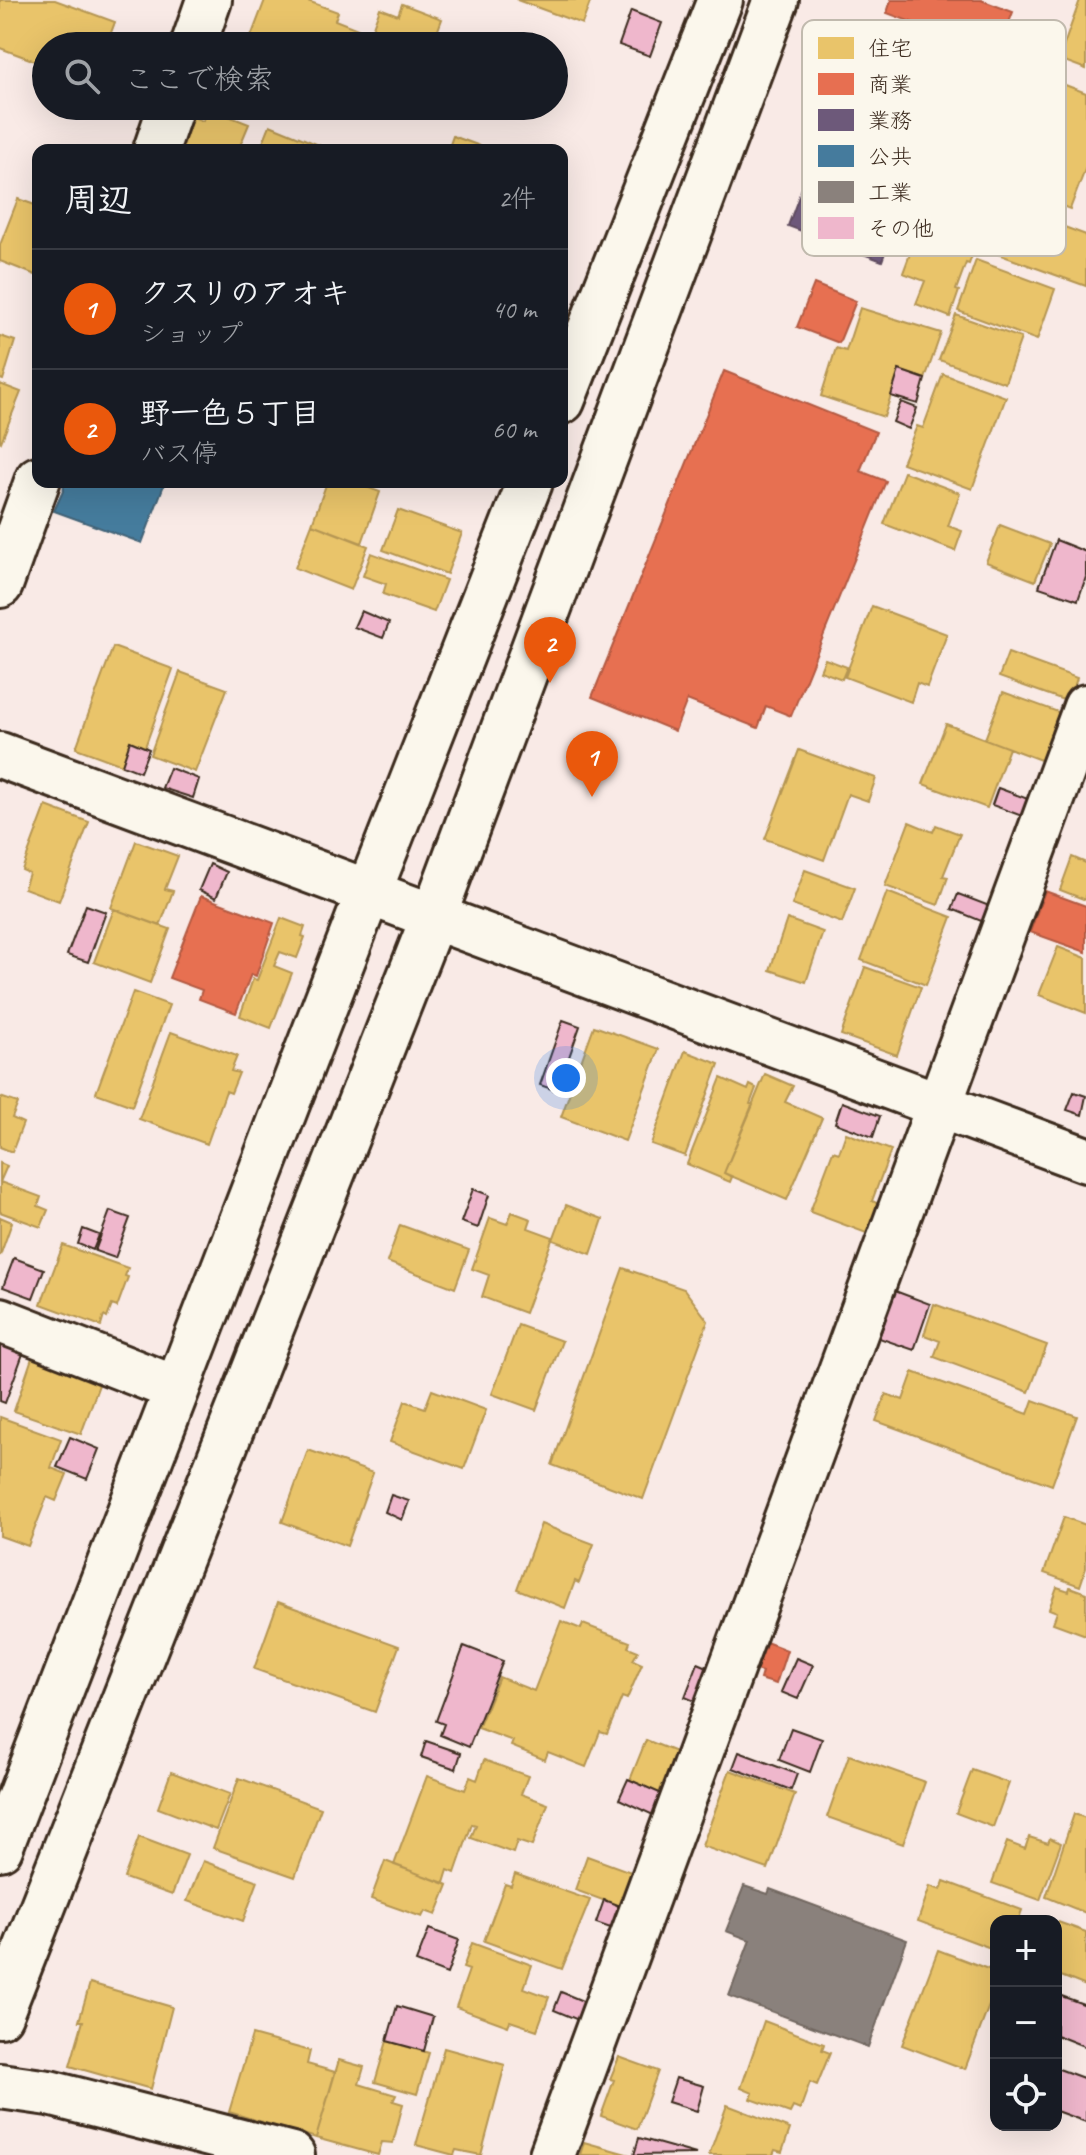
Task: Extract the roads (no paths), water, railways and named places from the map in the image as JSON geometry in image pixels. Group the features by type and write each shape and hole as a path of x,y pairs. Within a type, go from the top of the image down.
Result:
{"street":[{"path":"198,32 209,0"},
{"path":"568,386 720,0"},
{"path":"0,2015 433,918 776,0"},
{"path":"158,144 166,120"},
{"path":"0,585 35,488"},
{"path":"0,1848 528,488"},
{"path":"552,2155 1086,707"},
{"path":"0,755 1086,1160"},
{"path":"0,1320 177,1389"},
{"path":"0,2086 49,2093 292,2155"}],"place":[{"name":"野一色５丁目","path":"550,683"},
{"name":"クスリのアオキ","path":"592,797"}]}
